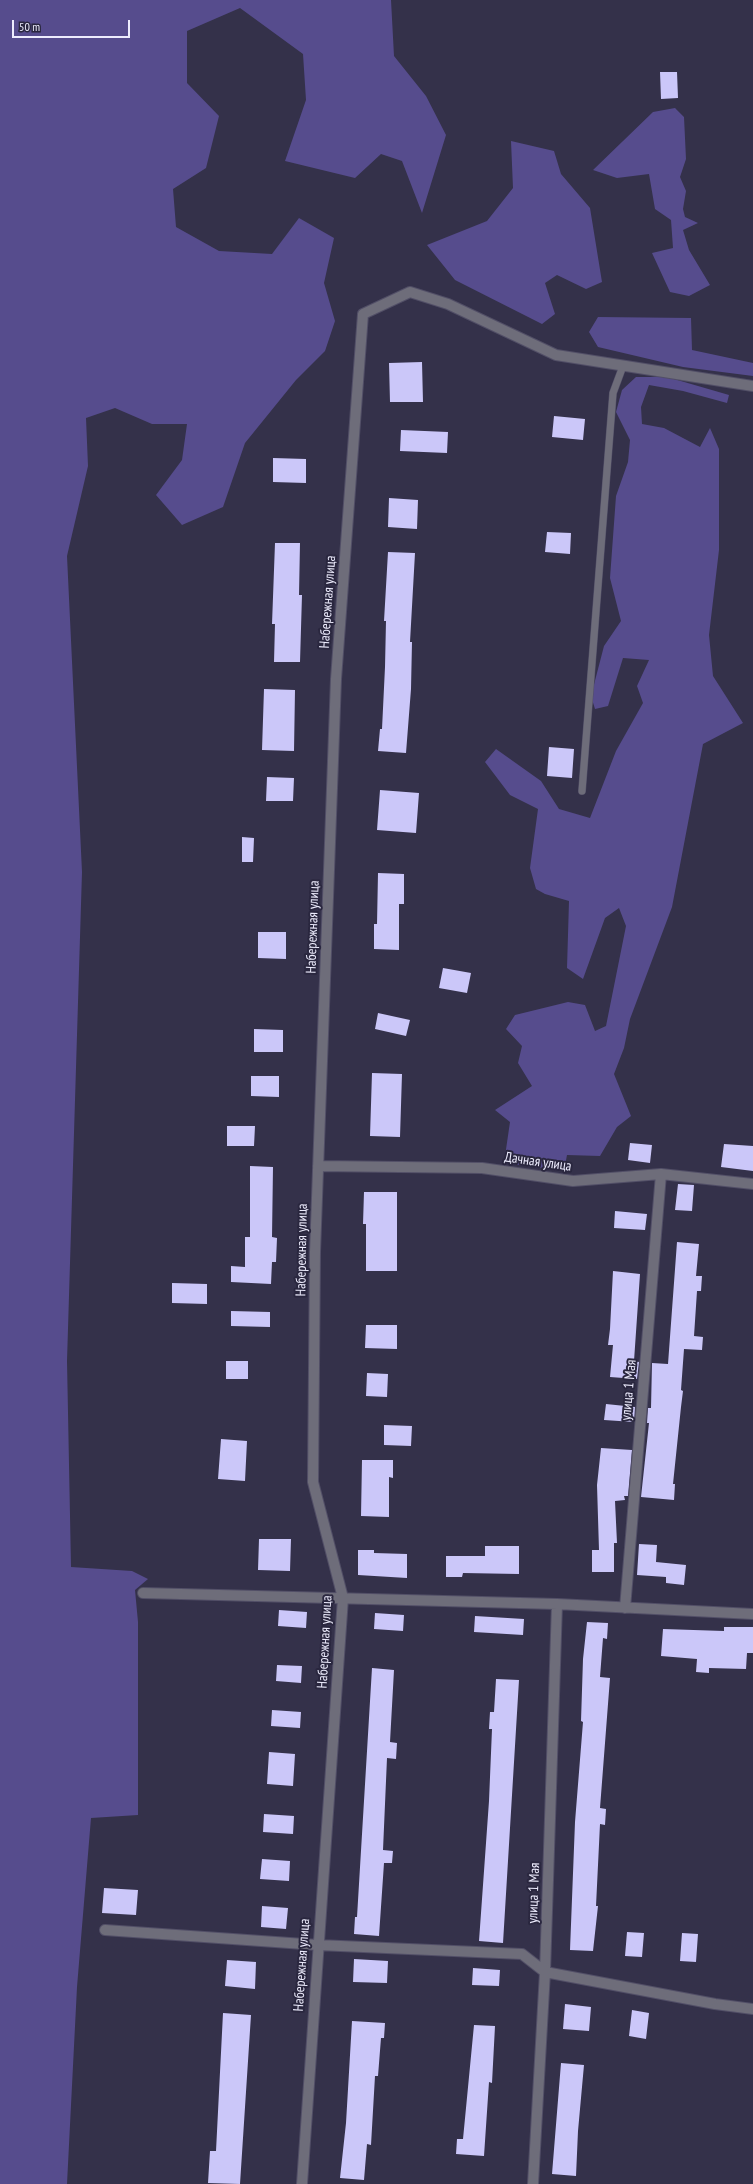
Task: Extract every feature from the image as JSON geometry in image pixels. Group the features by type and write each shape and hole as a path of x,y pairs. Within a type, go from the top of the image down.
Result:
{"street":[{"name":"Набережная улица","path":"302,2184 343,1598 313,1482 315,1252 336,679 363,314 410,292 448,304 556,355 623,366"},
{"path":"623,366 753,386"},
{"name":"Дачная улица","path":"318,1166 482,1168 573,1181 661,1174 753,1184"},
{"name":"улица 1 Мая","path":"625,1608 661,1174"},
{"path":"143,1593 557,1604 753,1614"},
{"name":"улица 1 Мая","path":"533,2184 545,1972 557,1604"},
{"path":"105,1930 318,1945 522,1954 545,1972 715,2004 753,2009"}],"lane":[{"path":"582,791 613,393 623,366"}],"shaded area":[{"path":"0,0 391,0 394,56 426,96 446,135 422,213 402,161 381,154 355,178 285,161 306,100 303,54 240,8 187,31 187,83 219,116 206,168 173,189 176,227 219,251 272,254 299,218 334,238 324,283 335,321 325,351 296,380 245,443 223,507 182,525 156,495 182,460 187,424 152,424 115,408 86,418 88,466 67,556 82,872 67,1361 71,1567 132,1571 148,1579 135,1590 138,1622 138,1815 91,1818 77,1987 67,2184 0,2184"},
{"path":"675,108 684,117 686,159 680,177 686,191 683,209 685,217 698,223 683,230 689,250 710,285 689,296 670,292 652,253 673,248 671,220 655,209 649,174 617,178 593,170 653,112"},
{"path":"511,141 554,151 561,174 590,208 602,282 586,289 557,275 545,283 555,314 542,324 455,280 427,245 487,221 513,188"},
{"path":"598,317 691,318 692,350 753,363 753,376 683,367 598,347 589,332"},
{"path":"636,377 667,377 729,395 727,403 683,391 649,385 641,407 642,424 664,428 700,447 710,428 719,449 719,550 709,635 713,676 743,723 703,744 672,907 630,1019 624,1048 614,1074 631,1116 617,1127 600,1156 567,1155 564,1171 504,1163 510,1122 495,1110 532,1086 518,1063 522,1046 506,1029 515,1015 568,1002 585,1005 595,1031 606,1026 626,926 619,908 605,918 583,979 567,968 569,901 545,894 536,889 530,868 538,809 510,795 485,762 496,749 541,781 559,809 590,818 616,751 643,703 637,686 649,660 623,658 608,706 595,709 591,696 604,646 621,621 610,578 616,496 628,462 630,440 616,412 622,390"}],"building":[{"path":"660,72 677,72 678,98 661,99"},
{"path":"422,362 423,402 390,402 389,363"},
{"path":"554,416 585,419 583,440 552,437"},
{"path":"401,430 448,432 447,453 400,451"},
{"path":"273,458 306,459 306,483 273,482"},
{"path":"389,498 418,500 417,529 388,527"},
{"path":"547,532 571,533 570,554 545,552"},
{"path":"275,543 300,543 299,595 302,595 300,662 274,662 275,624 272,624"},
{"path":"388,552 415,553 410,642 412,642 411,689 406,753 378,751 380,729 382,729 386,621 384,621"},
{"path":"264,689 295,690 294,751 262,750"},
{"path":"549,747 574,749 572,778 547,776"},
{"path":"267,777 294,778 293,801 266,801"},
{"path":"380,790 419,793 416,833 377,830"},
{"path":"242,837 254,838 253,862 242,862"},
{"path":"378,873 404,874 404,904 399,904 399,950 374,949 374,924 377,924"},
{"path":"258,932 286,932 286,959 258,958"},
{"path":"443,968 471,973 467,993 439,988"},
{"path":"378,1013 410,1020 406,1036 375,1029"},
{"path":"254,1029 283,1030 283,1052 254,1052"},
{"path":"372,1073 402,1074 400,1137 370,1136"},
{"path":"251,1076 279,1076 279,1097 251,1096"},
{"path":"227,1126 255,1126 254,1146 227,1146"},
{"path":"630,1143 652,1145 650,1163 628,1160"},
{"path":"724,1144 753,1146 753,1171 721,1167"},
{"path":"250,1166 273,1167 272,1237 277,1238 276,1262 272,1262 271,1284 231,1282 231,1266 245,1267 245,1237 250,1237"},
{"path":"678,1184 694,1185 692,1211 675,1210"},
{"path":"364,1192 397,1192 397,1271 366,1271 366,1224 363,1224"},
{"path":"615,1211 647,1214 645,1230 614,1228"},
{"path":"677,1242 699,1244 696,1276 702,1276 701,1291 697,1291 694,1336 703,1337 702,1350 684,1349 681,1390 683,1391 673,1484 675,1484 674,1500 641,1497 649,1423 647,1423 648,1408 651,1408 652,1363 668,1364"},
{"path":"613,1271 640,1274 634,1361 639,1362 637,1379 610,1377 613,1345 608,1345"},
{"path":"172,1283 207,1284 207,1304 172,1303"},
{"path":"231,1311 270,1312 270,1327 231,1326"},
{"path":"366,1325 397,1325 397,1349 365,1348"},
{"path":"226,1361 248,1361 248,1379 226,1379"},
{"path":"367,1373 388,1374 387,1397 366,1396"},
{"path":"606,1404 635,1407 634,1422 604,1420"},
{"path":"384,1425 412,1426 411,1446 384,1445"},
{"path":"221,1439 247,1441 245,1481 218,1479"},
{"path":"601,1448 632,1450 628,1496 624,1496 625,1500 615,1501 617,1543 614,1543 614,1572 592,1572 592,1550 599,1550 597,1485"},
{"path":"362,1460 393,1460 393,1478 389,1477 389,1517 361,1516"},
{"path":"259,1539 291,1539 290,1571 258,1570"},
{"path":"639,1544 657,1545 656,1562 686,1565 684,1585 666,1583 666,1577 637,1575"},
{"path":"485,1546 519,1546 519,1574 463,1573 462,1577 446,1577 446,1556 485,1556"},
{"path":"358,1550 374,1550 374,1553 407,1554 407,1578 358,1575"},
{"path":"279,1610 307,1612 306,1628 278,1626"},
{"path":"375,1613 404,1615 403,1631 374,1629"},
{"path":"475,1616 524,1619 523,1635 474,1632"},
{"path":"587,1622 608,1623 607,1639 603,1638 600,1677 610,1678 600,1808 606,1809 605,1825 600,1824 596,1906 598,1906 593,1951 570,1950 575,1822 583,1722 581,1721 583,1659"},
{"path":"724,1627 753,1627 753,1653 747,1653 746,1669 709,1668 709,1673 696,1672 697,1659 661,1656 663,1629 724,1631"},
{"path":"277,1665 302,1666 301,1683 276,1681"},
{"path":"372,1668 394,1670 390,1742 397,1743 396,1759 387,1758 383,1850 393,1851 392,1863 384,1863 379,1936 354,1934 355,1917 357,1917"},
{"path":"496,1679 519,1680 503,1943 479,1941 489,1801 492,1729 489,1729 490,1712 494,1712"},
{"path":"272,1710 301,1712 300,1728 271,1726"},
{"path":"269,1752 295,1754 293,1786 267,1784"},
{"path":"264,1814 294,1816 293,1834 263,1832"},
{"path":"262,1859 290,1861 289,1881 260,1879"},
{"path":"104,1888 138,1890 136,1915 102,1913"},
{"path":"262,1906 288,1908 286,1929 261,1927"},
{"path":"627,1932 644,1933 642,1957 625,1956"},
{"path":"682,1933 698,1934 696,1962 680,1961"},
{"path":"354,1959 388,1961 387,1983 353,1982"},
{"path":"227,1960 256,1962 255,1989 225,1986"},
{"path":"473,1968 500,1970 499,1986 472,1985"},
{"path":"565,2004 591,2007 589,2031 563,2029"},
{"path":"632,2010 649,2013 646,2039 629,2036"},
{"path":"223,2013 251,2015 240,2184 208,2183 210,2151 216,2151"},
{"path":"352,2021 385,2023 384,2038 381,2038 378,2076 375,2076 371,2145 367,2144 364,2180 340,2178 346,2123"},
{"path":"474,2025 495,2026 492,2083 489,2082 484,2156 456,2154 457,2139 463,2139"},
{"path":"561,2063 584,2065 578,2131 576,2176 552,2174"}]}
